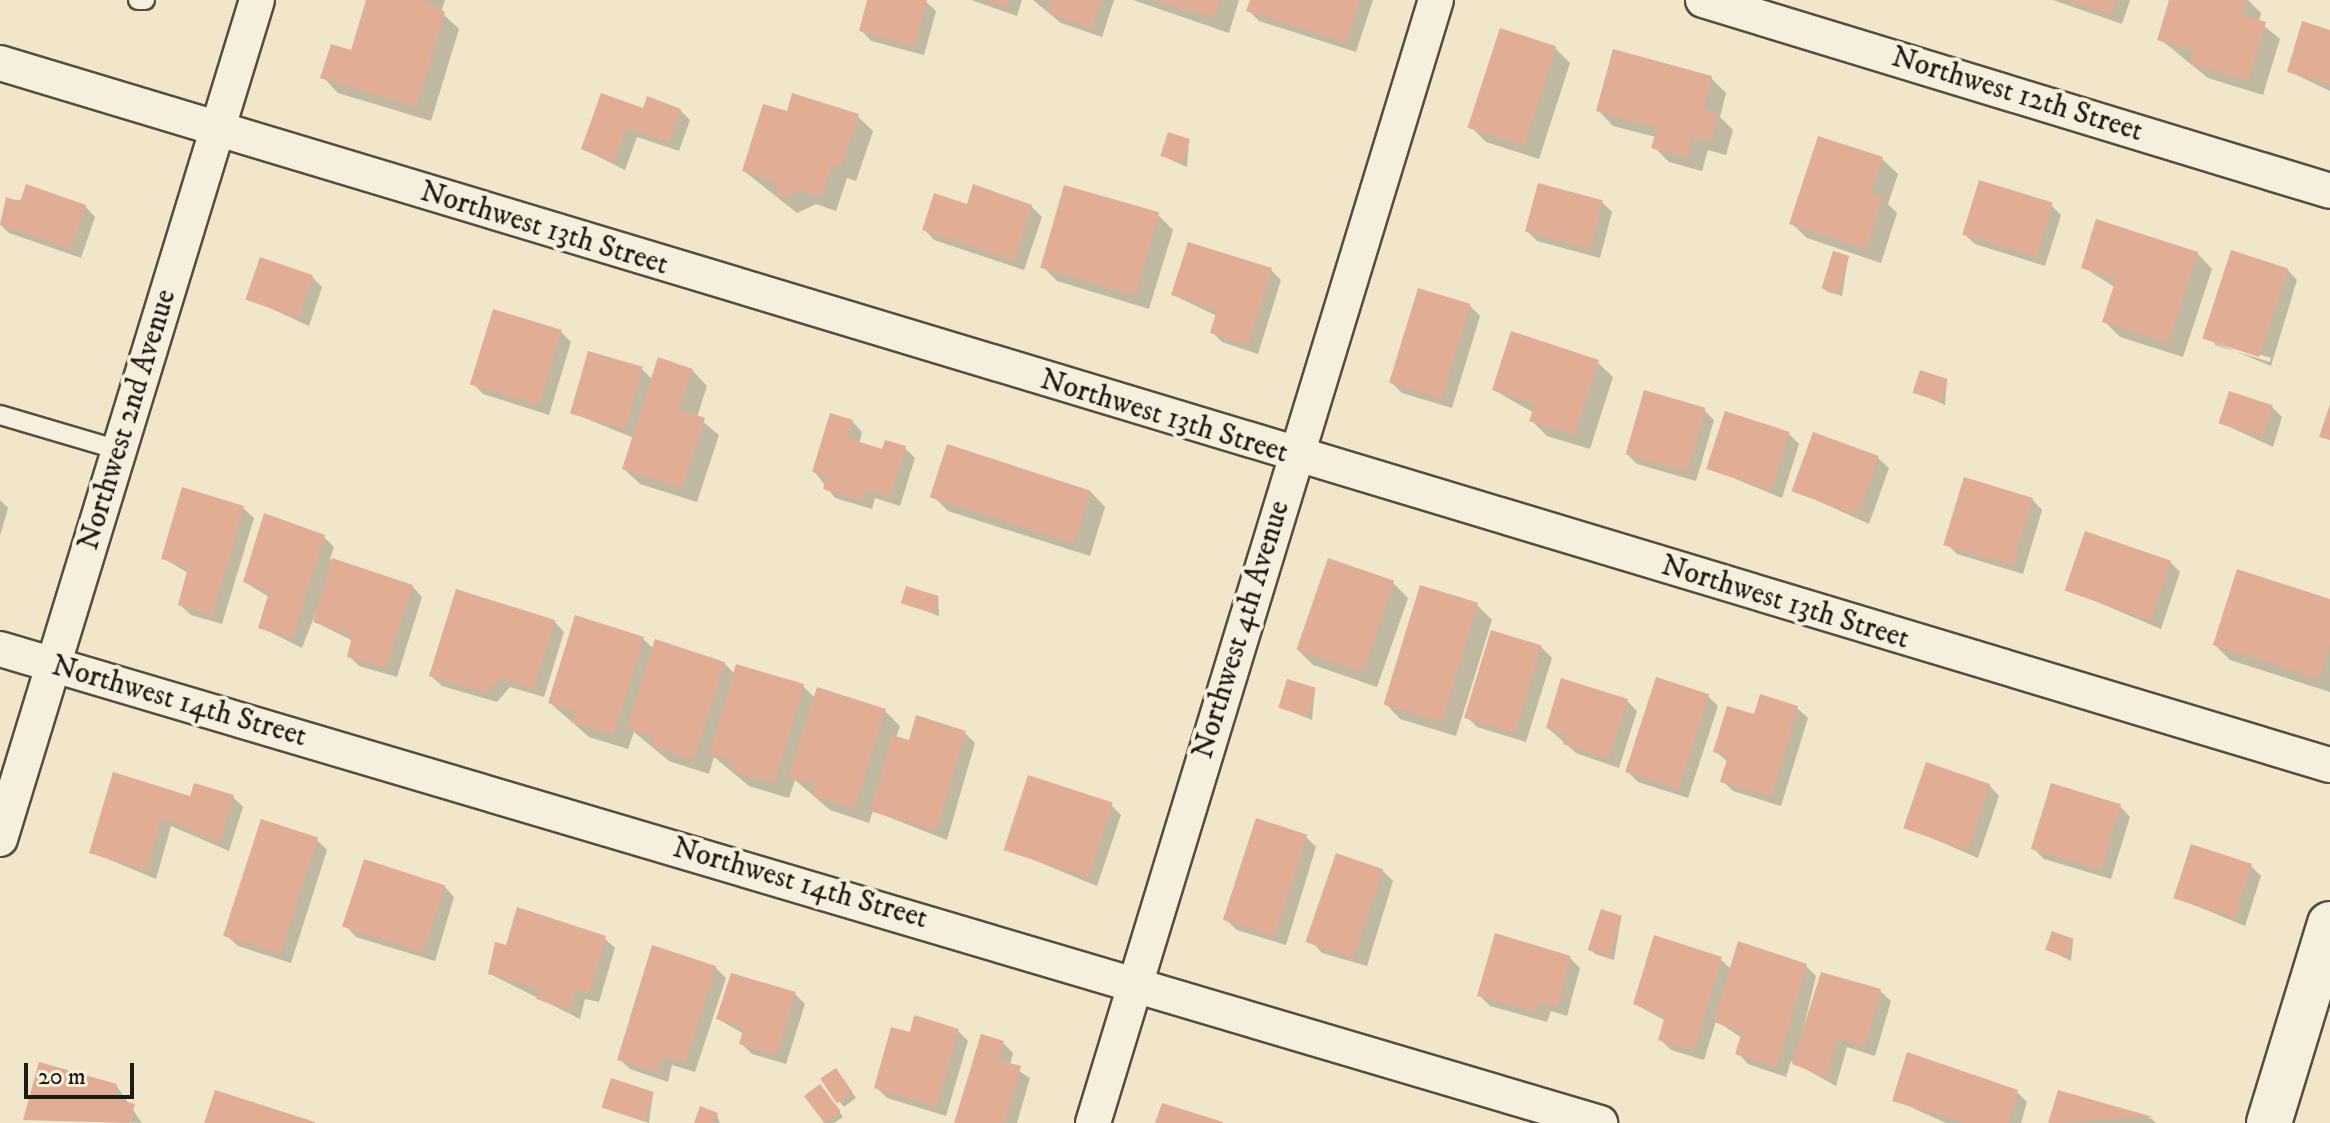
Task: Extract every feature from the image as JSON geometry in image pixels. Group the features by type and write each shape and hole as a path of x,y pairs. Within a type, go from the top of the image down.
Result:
{"street":[{"name":"Northwest 2nd Avenue","path":"0,839 257,0"},
{"name":"Northwest 4th Avenue","path":"1093,1123 1436,0"},
{"name":"Northwest 12th Street","path":"1703,0 2330,191"},
{"name":"Northwest 13th Street","path":"0,63 1294,457 2330,765"},
{"name":"Northwest 14th Street","path":"0,649 1600,1123"},
{"path":"2269,1123 2330,924"}],"lane":[{"path":"138,0 145,0"},
{"path":"0,415 119,450"}],"building":[{"path":"366,0 425,0 445,12 416,107 320,78 331,44 351,50"},
{"path":"867,0 927,0 914,46 859,31"},
{"path":"987,0 1009,0 1007,7"},
{"path":"1044,0 1101,0 1092,28 1049,14 1052,3"},
{"path":"1153,0 1220,0 1214,18"},
{"path":"1250,0 1360,0 1346,43 1246,11"},
{"path":"2067,0 2116,0 2111,15"},
{"path":"2169,0 2246,0 2241,14 2266,22 2248,81 2190,64 2194,51 2157,40"},
{"path":"2302,21 2330,30 2330,84 2287,72"},
{"path":"1500,28 1556,46 1524,146 1468,128"},
{"path":"1613,49 1712,76 1703,109 1718,113 1711,141 1692,136 1687,157 1651,148 1657,128 1596,111"},
{"path":"601,93 643,108 647,96 681,109 669,142 626,128 614,162 581,149"},
{"path":"792,93 859,114 841,167 832,164 821,197 800,190 781,199 772,181 742,171 763,104 787,111"},
{"path":"1168,132 1190,139 1182,163 1160,156"},
{"path":"1818,136 1883,157 1871,193 1883,196 1866,249 1789,224"},
{"path":"1979,180 2053,203 2036,257 1962,235"},
{"path":"1538,183 1603,200 1590,249 1525,231"},
{"path":"26,184 86,205 71,249 0,225 6,197 20,202"},
{"path":"973,184 1032,205 1014,261 922,230 934,193 967,204"},
{"path":"1064,185 1159,212 1135,295 1040,268"},
{"path":"2096,219 2198,252 2168,343 2102,322 2116,279 2081,268"},
{"path":"1188,242 1272,268 1248,345 1210,333 1217,310 1171,295"},
{"path":"2231,250 2288,269 2259,357 2202,338"},
{"path":"1833,251 1849,256 1838,293 1822,288"},
{"path":"260,257 313,275 298,318 245,300"},
{"path":"1418,288 1471,304 1442,399 1389,383"},
{"path":"493,309 562,330 539,406 470,385"},
{"path":"1511,331 1599,360 1574,435 1529,421 1535,404 1492,390"},
{"path":"588,351 643,367 625,429 570,413"},
{"path":"658,357 693,369 679,409 705,418 682,488 622,469"},
{"path":"1920,370 1948,379 1940,402 1913,393"},
{"path":"1644,390 1706,408 1687,472 1626,454"},
{"path":"2229,391 2273,405 2262,438 2218,423"},
{"path":"2330,404 2330,440 2319,437"},
{"path":"1725,411 1790,432 1771,490 1706,469"},
{"path":"830,413 853,420 848,438 882,449 885,440 906,446 890,497 865,489 861,501 823,489 827,476 812,472"},
{"path":"1813,432 1879,456 1857,515 1791,491"},
{"path":"947,444 1091,491 1073,544 930,497"},
{"path":"1964,477 2033,498 2012,566 1943,545"},
{"path":"182,487 244,506 212,616 178,605 188,567 161,559"},
{"path":"264,513 325,535 292,639 258,628 269,592 243,582"},
{"path":"2085,531 2171,561 2151,620 2064,591"},
{"path":"332,558 413,585 386,668 347,657 352,636 313,622"},
{"path":"1328,558 1394,581 1363,673 1296,650"},
{"path":"2237,569 2330,599 2330,644 2319,679 2213,645"},
{"path":"1420,585 1478,603 1442,722 1383,705"},
{"path":"906,586 939,596 933,613 901,603"},
{"path":"456,589 555,620 534,689 500,678 487,693 429,676"},
{"path":"575,615 644,637 613,735 571,722 575,711 548,703"},
{"path":"1491,630 1542,645 1515,733 1464,718"},
{"path":"655,639 725,662 694,760 651,746 655,737 626,728"},
{"path":"736,664 804,684 774,784 732,771 735,762 709,754"},
{"path":"1656,677 1709,694 1678,789 1625,772"},
{"path":"1561,678 1628,699 1609,759 1563,744 1567,735 1546,728"},
{"path":"1287,679 1316,688 1307,716 1278,708"},
{"path":"817,687 886,709 854,809 812,795 816,785 788,777"},
{"path":"1760,694 1798,706 1771,797 1720,782 1728,756 1713,752 1727,706 1754,714"},
{"path":"916,715 966,731 936,831 870,811 892,735 909,740"},
{"path":"1926,762 1990,784 1968,850 1903,828"},
{"path":"113,772 190,796 194,783 234,795 219,842 161,818 146,870 89,853"},
{"path":"1028,775 1113,803 1088,878 1004,850"},
{"path":"2051,783 2121,804 2101,870 2031,849"},
{"path":"1256,818 1307,835 1274,936 1223,920"},
{"path":"261,819 318,838 280,955 223,936"},
{"path":"2191,844 2252,864 2234,918 2173,898"},
{"path":"1336,853 1383,869 1353,958 1305,942"},
{"path":"364,859 445,885 423,953 342,927"},
{"path":"517,907 606,936 589,993 575,990 570,1010 536,999 539,988 488,974 495,942 506,945"},
{"path":"1601,909 1622,916 1609,957 1588,950"},
{"path":"2052,931 2074,939 2067,958 2045,950"},
{"path":"1495,933 1571,956 1557,1007 1541,1002 1537,1013 1477,996"},
{"path":"1654,935 1722,957 1694,1051 1658,1040 1665,1016 1633,1004"},
{"path":"1738,941 1807,964 1776,1068 1735,1054 1742,1032 1714,1022"},
{"path":"652,945 716,966 685,1063 662,1056 658,1073 617,1060"},
{"path":"1821,972 1881,989 1865,1047 1837,1038 1826,1077 1792,1064"},
{"path":"731,973 796,992 776,1055 739,1044 744,1028 716,1019"},
{"path":"914,1015 959,1029 936,1107 874,1088 891,1027 910,1032"},
{"path":"981,1034 1004,1041 998,1060 1021,1066 1004,1123 954,1123"},
{"path":"1907,1052 2018,1090 2008,1123 1965,1123 1892,1101"},
{"path":"39,1062 117,1084 113,1098 135,1104 129,1123 23,1120"},
{"path":"836,1068 853,1093 837,1103 820,1079"},
{"path":"611,1078 654,1092 644,1121 601,1107"},
{"path":"820,1084 840,1111 824,1123 804,1096"},
{"path":"215,1090 315,1122 315,1123 204,1123"},
{"path":"2058,1090 2153,1117 2048,1123"},
{"path":"1162,1103 1223,1122 1223,1123 1155,1123"},
{"path":"700,1106 718,1113 714,1123 694,1123"}]}
